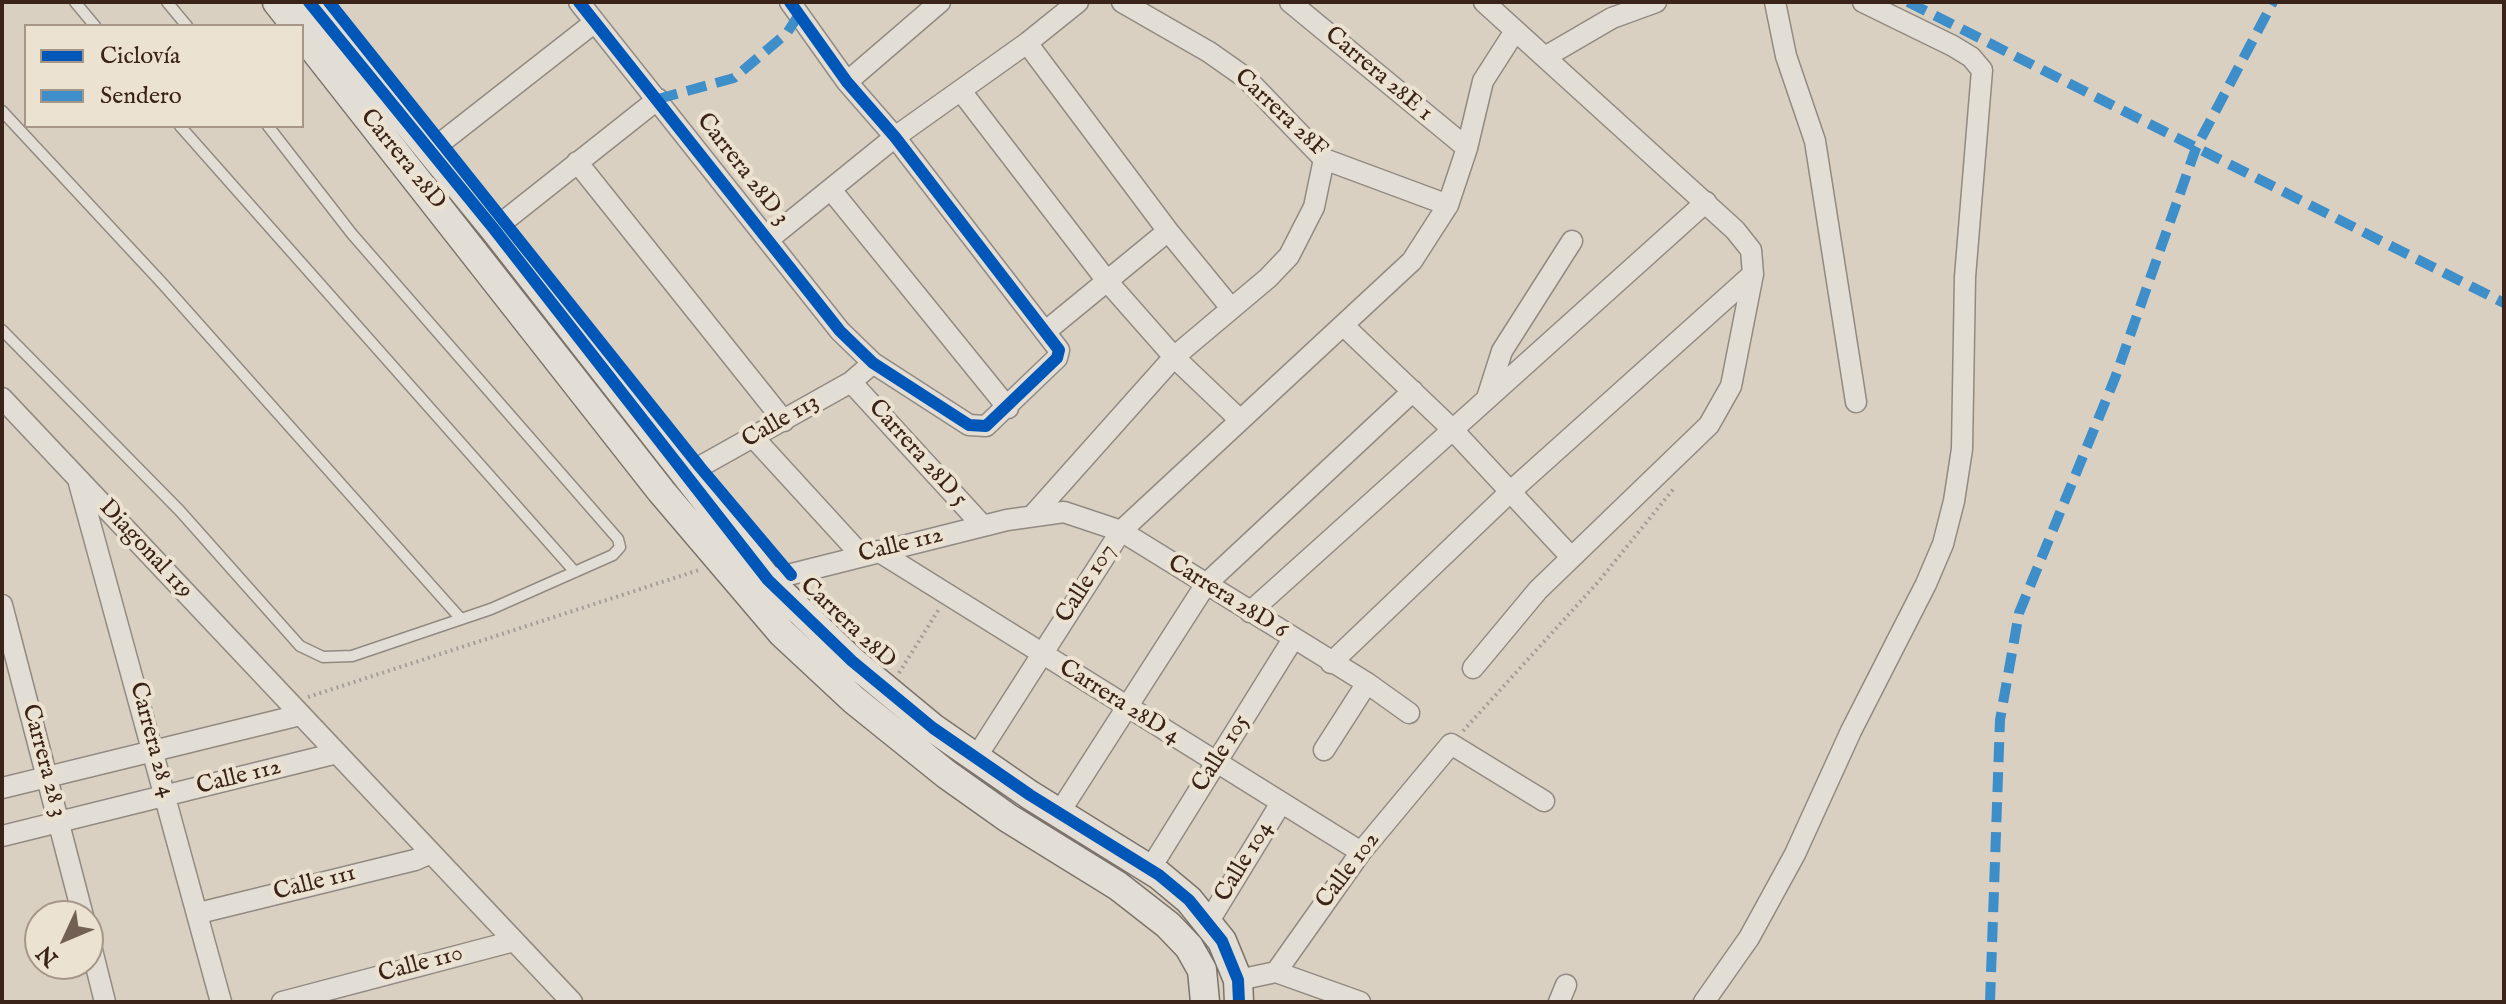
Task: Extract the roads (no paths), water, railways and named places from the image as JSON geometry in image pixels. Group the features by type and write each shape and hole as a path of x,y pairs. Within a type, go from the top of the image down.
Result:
{"street":[{"path":"277,2 294,24"},
{"name":"Carrera 28D","path":"309,2 494,229 768,580 888,692 975,759 1150,869 1189,900 1209,921 1222,941 1239,991"},
{"name":"Carrera 28D 3","path":"579,2 840,331 873,363"},
{"path":"847,82 940,2"},
{"path":"769,239 895,137 1027,43 1078,2"},
{"name":"Carrera 28F","path":"1122,2 1209,52 1246,78 1324,159 1448,205"},
{"name":"Carrera 28E 1","path":"1290,2 1467,148"},
{"path":"1473,668 1505,626 1571,557 1709,425 1731,386 1753,274 1751,250 1706,202 1484,2"},
{"path":"1545,57 1609,10 1656,2"},
{"path":"1775,2 1786,56 1815,141 1856,402"},
{"path":"1704,1002 1749,938 1795,854 1851,731 1926,584 1943,544 1954,501 1962,449 1965,277 1982,70 1971,57 1953,46 1863,2"},
{"path":"800,7 847,82 895,137 1046,331 1059,354 1008,408 986,426 969,425 873,363"},
{"path":"429,152 595,22"},
{"name":"Calle 107","path":"975,759 1121,531 1412,261 1448,205 1467,148 1483,81 1515,31"},
{"name":"Carrera 28D","path":"304,37 720,563 782,633 894,734 1008,818 1118,886 1168,925 1189,947 1202,970 1205,996"},
{"path":"1027,43 1168,231 1231,308"},
{"path":"961,91 1107,281 1174,357 1239,419"},
{"path":"494,229 658,99"},
{"path":"1034,514 1174,357 1289,256 1314,207 1324,159"},
{"path":"577,162 784,421"},
{"path":"832,191 1008,408"},
{"path":"1250,612 1706,202"},
{"path":"1046,331 1168,231"},
{"path":"1487,398 1502,351 1572,241"},
{"path":"1331,663 1511,491 1753,274"},
{"path":"1344,326 1452,429 1571,557"},
{"name":"Calle 113","path":"685,475 851,382 873,363"},
{"name":"Carrera 28D 5","path":"851,382 983,526"},
{"path":"1059,813 1206,584 1413,391"},
{"name":"Diagonal 119","path":"2,398 572,1002"},
{"name":"Carrera 28D 4","path":"754,438 870,554 948,595 1125,708 1361,852"},
{"name":"Carrera 28 4","path":"78,479 221,1002"},
{"name":"Carrera 28D 6","path":"1034,514 1064,512 1121,531 1367,683 1409,713"},
{"name":"Calle 112","path":"768,580 1034,514"},
{"name":"Carrera 28 3","path":"2,605 79,900"},
{"name":"Calle 105","path":"1150,869 1293,639"},
{"path":"1324,750 1367,683"},
{"name":"Calle 112","path":"2,788 154,751 294,709"},
{"name":"Calle 102","path":"1276,972 1361,852 1451,744 1544,801"},
{"name":"Calle 112","path":"2,836 337,753"},
{"name":"Calle 104","path":"1209,921 1281,803"},
{"name":"Calle 111","path":"199,913 415,860 431,853"},
{"name":"Calle 110","path":"282,1002 514,941"},
{"path":"1239,991 1276,972 1360,1002"},
{"path":"100,980 105,1002"}],"lane":[{"path":"75,2 93,24"},
{"path":"167,2 185,24"},
{"path":"2,111 162,283 461,619"},
{"path":"182,128 575,572"},
{"path":"2,330 180,511 300,646 323,657 352,656 461,619 613,555 620,547 618,539 352,234 270,128"}]}
